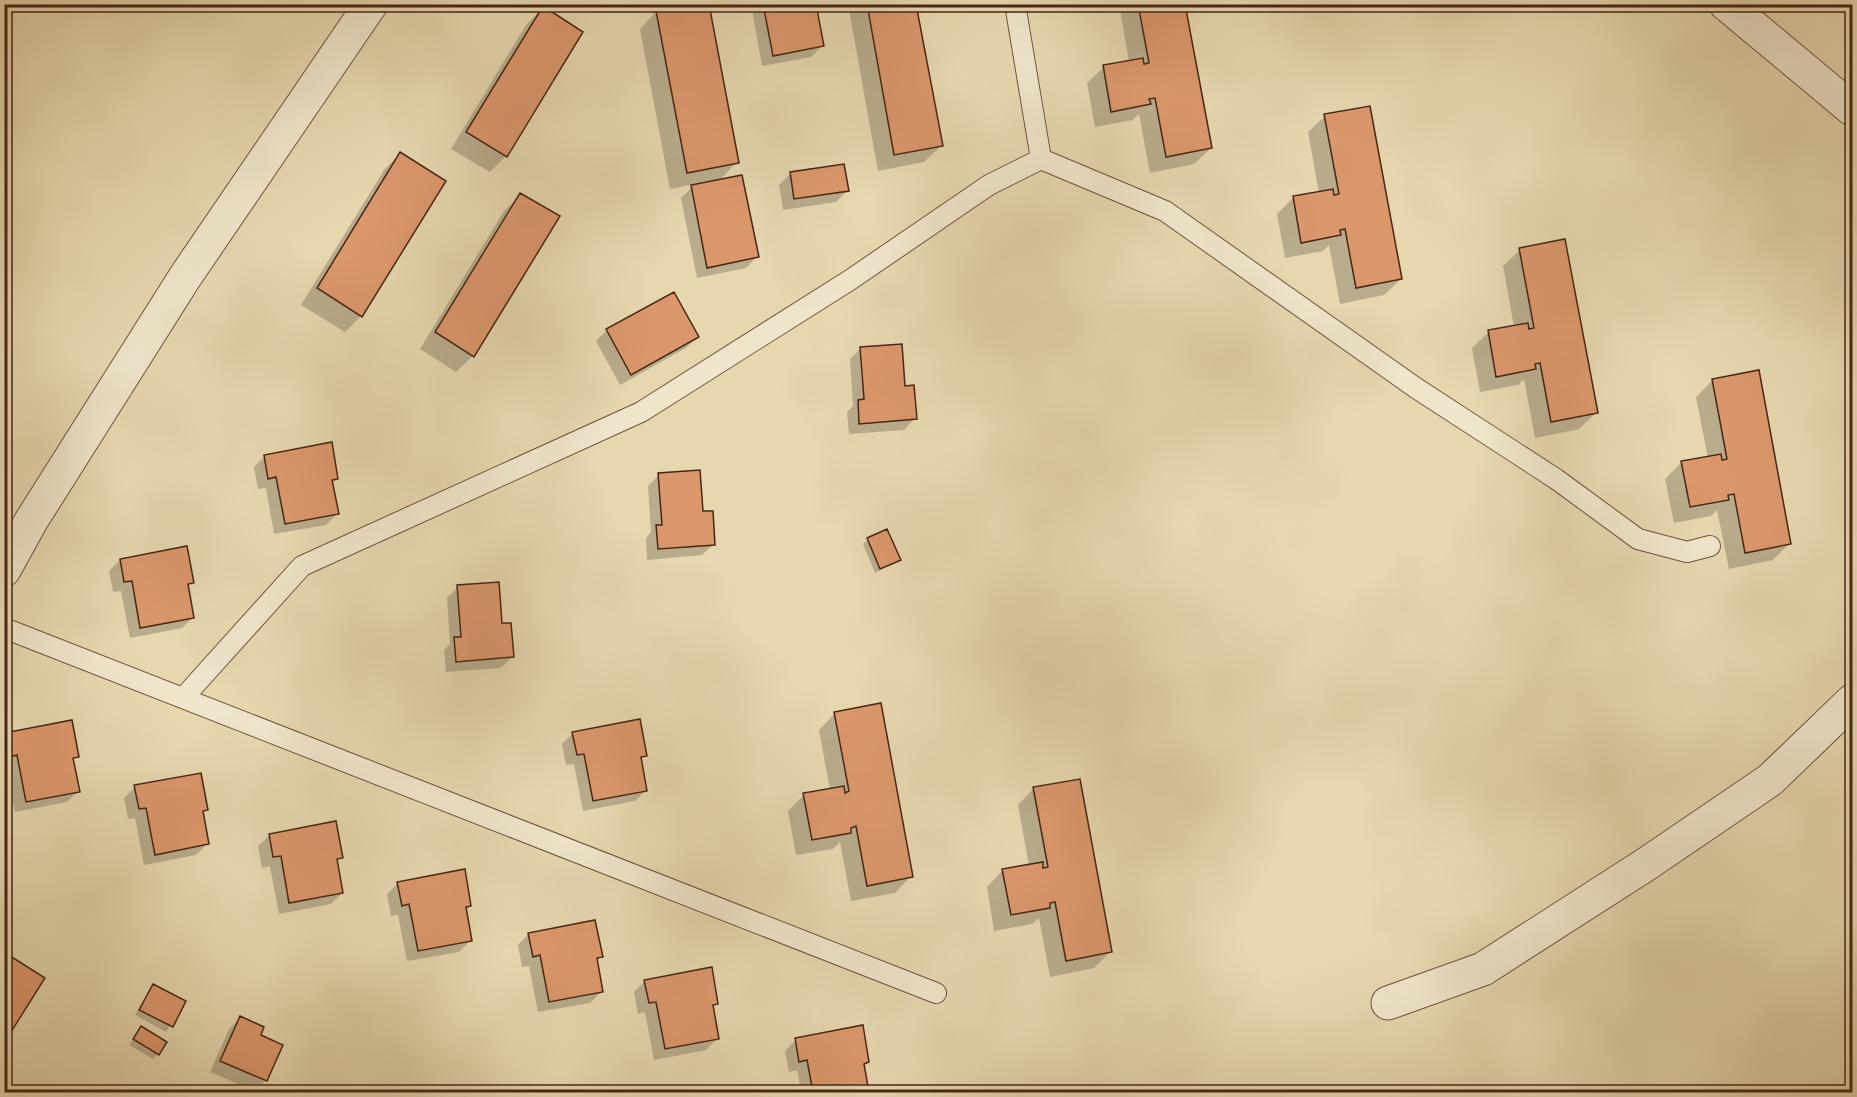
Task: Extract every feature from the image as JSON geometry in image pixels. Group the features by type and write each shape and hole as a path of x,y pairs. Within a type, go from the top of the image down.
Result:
{"street":[{"path":"4,570 31,521 185,277 372,4"},
{"path":"1726,4 1852,109"},
{"path":"1388,1003 1484,969 1645,865 1770,780 1852,701"}],"lane":[{"path":"1015,4 1041,159"},
{"path":"183,698 302,567 641,412 850,280 989,185 1041,159 1166,211 1416,388 1556,479 1638,539 1687,552 1710,546"},
{"path":"4,628 936,993"}],"building":[{"path":"689,4 709,4 739,163 687,173 656,11"},
{"path":"763,4 816,4 824,46 773,56"},
{"path":"867,4 916,4 943,146 894,155"},
{"path":"1138,4 1185,4 1212,148 1166,157 1155,98 1149,99 1151,104 1111,112 1103,65 1143,58 1144,64 1149,63"},
{"path":"543,6 583,32 507,157 466,132"},
{"path":"1370,106 1402,279 1356,288 1345,229 1340,230 1341,235 1301,243 1293,196 1333,189 1334,195 1339,194 1324,114"},
{"path":"400,152 446,181 362,317 317,288"},
{"path":"844,164 849,191 794,199 790,172"},
{"path":"742,175 759,257 707,268 691,185"},
{"path":"520,193 560,216 474,357 435,332"},
{"path":"1565,239 1598,413 1551,422 1540,363 1535,364 1536,369 1496,377 1488,330 1528,323 1529,329 1534,328 1519,248"},
{"path":"674,292 699,337 631,375 606,329"},
{"path":"902,344 905,386 914,385 917,419 859,424 858,400 864,399 860,347"},
{"path":"1759,370 1791,544 1745,553 1734,494 1728,495 1729,500 1690,507 1681,461 1721,454 1722,460 1727,459 1712,379"},
{"path":"332,442 338,479 332,480 339,514 285,524 276,477 268,479 264,455"},
{"path":"700,470 703,511 713,511 715,545 658,549 656,525 662,525 658,473"},
{"path":"887,529 901,560 880,569 867,538"},
{"path":"187,546 194,583 188,584 194,618 140,628 132,581 124,582 120,559"},
{"path":"499,582 502,623 511,623 514,657 456,662 454,637 461,637 457,585"},
{"path":"881,703 913,877 867,886 856,826 851,828 851,833 812,840 803,793 844,786 845,793 849,791 834,712"},
{"path":"640,719 647,756 641,757 647,791 593,801 584,754 577,755 572,732"},
{"path":"72,720 79,757 73,758 80,792 26,802 17,755 9,757 4,733"},
{"path":"201,773 208,810 203,811 209,844 155,855 146,808 139,809 134,785"},
{"path":"1080,779 1112,952 1066,961 1055,902 1050,903 1050,908 1011,915 1002,869 1043,862 1043,868 1048,867 1033,787"},
{"path":"336,821 343,858 337,859 343,893 289,903 281,856 273,857 269,834"},
{"path":"465,869 471,906 466,907 472,941 418,951 409,904 402,906 397,882"},
{"path":"595,920 603,957 597,958 603,992 549,1002 540,955 533,957 528,933"},
{"path":"7,954 45,978 4,1043 4,958"},
{"path":"712,967 718,1004 713,1005 719,1039 665,1049 656,1002 649,1003 644,980"},
{"path":"153,984 186,1001 173,1027 139,1010"},
{"path":"240,1016 264,1027 261,1035 283,1045 267,1081 220,1061"},
{"path":"863,1025 869,1062 864,1064 869,1092 813,1092 807,1060 799,1062 795,1038"},
{"path":"141,1026 167,1042 159,1055 133,1039"}]}
